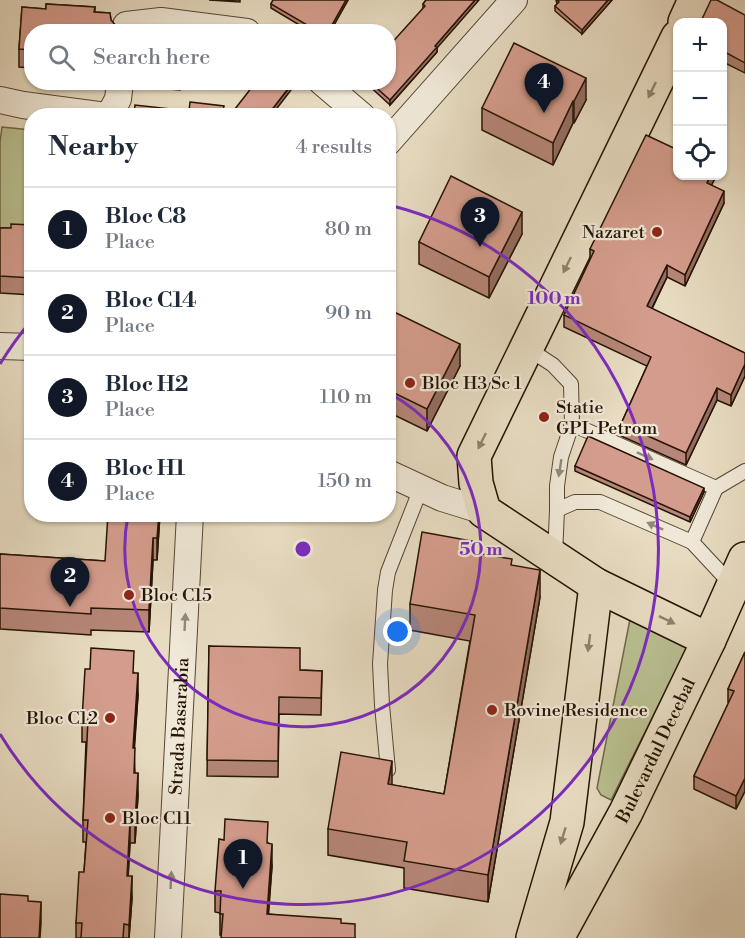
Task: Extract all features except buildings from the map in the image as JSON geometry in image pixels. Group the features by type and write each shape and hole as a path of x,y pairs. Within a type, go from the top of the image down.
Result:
{"main road":[{"path":"686,18 695,0"},
{"path":"673,47 474,456 476,483 484,512 596,585 709,640"},
{"name":"Bulevardul Decebal","path":"557,938 626,812 739,573"},
{"path":"532,938 567,822 596,585"}],"street":[{"path":"396,132 514,0"},
{"path":"135,24 161,21 189,24"},
{"path":"113,108 118,99 119,90"},
{"path":"331,90 353,108"},
{"path":"0,100 46,108"},
{"path":"0,346 24,347"},
{"path":"396,477 442,498 484,512"},
{"name":"Strada Basarabia","path":"168,938 190,522"}],"lane":[{"path":"527,348 553,365 571,384 572,424 561,457 557,486 555,559"},
{"path":"572,424 716,488"},
{"path":"692,542 716,488 745,471"},
{"path":"388,770 380,664 385,590 388,572 421,488"},
{"path":"557,510 575,502 600,502 692,542 739,573"}],"green space":[{"path":"2,127 24,129 24,231 0,229"},
{"path":"631,614 689,644 611,800 601,795 597,788"}],"place":[{"name":"Bloc H1","path":"544,113"},
{"name":"Nazaret","path":"657,232"},
{"name":"Bloc H2","path":"480,247"},
{"name":"Bloc H3 Sc 1","path":"410,383"},
{"name":"Statie GPL Petrom","path":"544,417"},
{"name":"Bloc C15","path":"129,595"},
{"name":"Bloc C14","path":"70,607"},
{"name":"Rovine Residence","path":"492,710"},
{"name":"Bloc C12","path":"110,718"},
{"name":"Bloc C11","path":"110,818"},
{"name":"Bloc C8","path":"243,889"}]}
